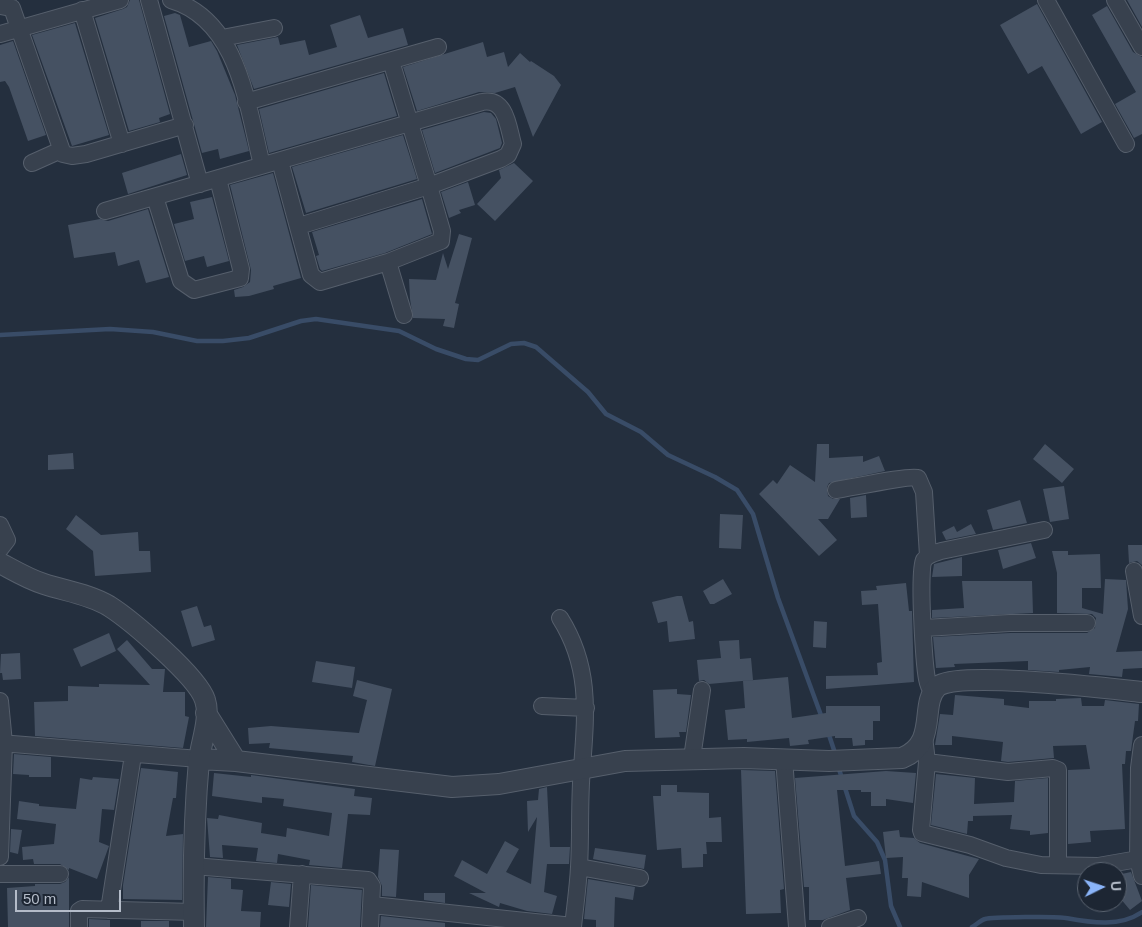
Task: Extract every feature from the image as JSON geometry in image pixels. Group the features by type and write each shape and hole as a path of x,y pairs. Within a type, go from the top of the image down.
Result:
{"street":[{"path":"0,34 120,0"},
{"path":"149,0 200,184"},
{"path":"171,0 202,15 222,38 236,67 262,165"},
{"path":"1046,0 1126,144"},
{"path":"1115,0 1142,47"},
{"path":"0,6 12,8 61,150 66,155 72,156 122,144 185,125"},
{"path":"82,10 122,144"},
{"path":"222,38 274,28"},
{"path":"246,102 438,47"},
{"path":"280,161 311,275 316,281 320,282 388,262 441,242 442,231 391,60"},
{"path":"105,211 491,100 498,103 504,112 513,144 508,155 485,167 299,226"},
{"path":"32,163 61,150"},
{"path":"155,197 181,281 194,290 233,281 240,278 241,269 218,179"},
{"path":"388,262 404,314"},
{"path":"836,490 864,487 908,476 918,478 924,492 928,556"},
{"path":"0,525 7,540 0,548"},
{"path":"933,693 927,680 922,570 924,561 928,556 1044,530"},
{"path":"0,563 31,580 94,599 119,613 198,685 206,701 199,759 193,866 194,919 109,910 80,910 79,927"},
{"path":"1134,572 1142,616"},
{"path":"372,905 573,927 579,867 586,708 578,650 560,618"},
{"path":"924,628 1010,623 1087,623"},
{"path":"2,743 133,755 236,761 452,787 499,784 625,761 692,758 838,761 902,758 912,754 918,748 924,736 933,693 943,684 980,681 1036,681 1142,692"},
{"path":"692,758 702,690"},
{"path":"0,701 2,743 0,857"},
{"path":"542,706 586,708"},
{"path":"206,713 236,761"},
{"path":"924,736 927,762 920,830 922,833 970,845 1006,858 1058,866 1098,866 1138,859"},
{"path":"1142,745 1138,859 1142,876"},
{"path":"109,910 133,755"},
{"path":"784,759 797,927"},
{"path":"927,762 1008,772 1053,768 1058,770 1058,866"},
{"path":"193,866 368,880 372,886 370,927"},
{"path":"579,867 640,878"},
{"path":"0,874 60,874"},
{"path":"298,927 302,874"},
{"path":"830,927 858,918"}],"building":[{"path":"130,0 139,0 170,114 159,118 160,122 129,131 95,18 127,7"},
{"path":"1127,0 1142,0 1142,27"},
{"path":"1037,4 1102,122 1081,134 1042,66 1028,74 1000,25"},
{"path":"1107,6 1133,52 1142,57 1142,134 1134,138 1115,104 1136,92 1092,15"},
{"path":"175,13 180,15 189,47 211,41 217,51 235,95 249,151 220,159 218,149 202,153 164,16"},
{"path":"360,15 368,38 403,28 408,45 254,89 237,45 278,37 280,45 305,40 309,55 337,47 330,25"},
{"path":"75,23 109,135 72,146 32,35"},
{"path":"13,41 46,135 28,141 9,87 5,81 0,82 0,45"},
{"path":"483,42 487,57 504,52 508,67 520,53 530,62 554,76 561,85 533,137 515,87 495,93 479,92 417,111 403,67"},
{"path":"384,73 397,116 269,153 259,109"},
{"path":"484,112 491,113 496,119 502,143 500,148 435,173 422,130"},
{"path":"403,135 417,179 306,213 292,167"},
{"path":"181,154 187,175 128,194 122,173"},
{"path":"514,163 533,181 495,221 477,204 501,178 499,170"},
{"path":"273,173 301,278 273,286 274,289 249,296 235,297 234,290 250,282 251,270 230,185"},
{"path":"468,182 475,205 459,210 461,213 449,218 441,192"},
{"path":"212,197 229,261 207,267 204,256 185,261 174,224 194,219 190,202"},
{"path":"422,199 432,234 385,253 322,271 320,269 316,256 319,255 312,232"},
{"path":"148,209 169,277 146,283 139,260 118,266 115,252 74,258 68,225 100,219 108,221"},
{"path":"459,234 472,238 455,303 459,304 454,328 443,326 445,319 413,318 409,279 436,280 443,253 448,269"},
{"path":"817,444 829,444 829,458 863,456 863,462 879,456 885,471 829,483 827,487 828,496 833,499 840,499 828,519 818,519 837,540 819,556 759,494 773,480 777,484 790,465 815,482"},
{"path":"1045,444 1074,469 1062,483 1033,459"},
{"path":"73,453 74,469 48,470 48,455"},
{"path":"1064,486 1069,519 1050,522 1043,489"},
{"path":"866,495 867,517 851,518 850,498"},
{"path":"1020,500 1027,523 993,530 987,510"},
{"path":"720,514 743,515 741,549 719,548"},
{"path":"76,515 101,535 138,532 139,551 150,551 151,572 95,576 93,551 66,529"},
{"path":"971,524 976,534 946,540 942,532 954,526 957,532"},
{"path":"1031,543 1036,558 1003,569 998,550"},
{"path":"1128,545 1142,545 1142,565 1137,561 1129,563"},
{"path":"1052,551 1068,551 1068,555 1100,554 1101,588 1082,588 1082,608 1103,614 1105,579 1126,580 1128,609 1116,652 1142,651 1142,668 1123,669 1122,677 1089,674 1090,667 1059,670 1059,672 1028,670 1028,661 954,664 955,667 936,668 933,637 1010,633 1087,633 1095,628 1096,618 1092,614 1057,613 1057,573"},
{"path":"962,557 962,576 932,577 934,564"},
{"path":"723,579 732,594 714,604 710,604 703,591"},
{"path":"962,581 1032,581 1033,613 932,618 932,610 964,608"},
{"path":"906,583 909,611 912,611 914,682 826,689 826,676 878,675 877,663 882,662 878,604 862,605 861,591 877,590 876,586"},
{"path":"682,596 689,622 693,621 695,639 669,642 667,621 658,623 652,602"},
{"path":"197,606 204,627 211,625 215,640 192,647 181,611"},
{"path":"814,621 827,622 826,648 813,647"},
{"path":"109,633 116,651 81,667 73,649"},
{"path":"127,640 152,669 165,669 163,692 185,692 185,716 189,717 183,748 35,736 34,702 68,701 68,686 99,687 99,684 150,685 117,649"},
{"path":"739,640 740,659 751,658 753,680 709,684 704,680 699,681 697,660 721,658 719,641"},
{"path":"20,653 21,679 3,680 2,673 0,673 1,654"},
{"path":"316,661 355,667 352,688 312,682"},
{"path":"788,677 792,718 826,713 826,706 880,706 880,721 873,721 873,740 865,740 865,745 853,746 852,738 835,738 835,736 808,740 809,744 790,746 789,738 747,742 747,739 728,740 725,710 745,708 743,681"},
{"path":"357,680 392,689 375,766 352,762 353,756 269,748 270,743 249,744 248,728 271,726 359,733 367,700 353,696"},
{"path":"677,689 677,694 691,695 686,732 679,732 680,737 655,738 653,690"},
{"path":"955,695 1004,699 1004,705 1029,708 1029,701 1056,701 1056,699 1081,698 1082,706 1104,706 1105,700 1139,704 1138,721 1135,721 1131,751 1126,751 1125,764 1122,764 1125,829 1090,831 1091,842 1068,844 1068,770 1090,769 1086,745 1053,746 1054,758 1008,762 1001,761 1003,742 952,736 952,745 935,745 940,714 953,715"},
{"path":"14,754 51,757 51,777 29,777 29,775 13,774"},
{"path":"141,768 178,772 176,798 173,798 166,836 183,834 182,900 123,899 123,885"},
{"path":"741,770 775,771 784,889 780,890 781,913 746,914"},
{"path":"886,771 916,773 913,803 886,799 886,806 871,806 871,792 837,790 845,866 879,861 881,874 846,878 850,910 823,920 809,920 809,887 804,887 795,778"},
{"path":"214,773 251,777 251,775 355,789 354,796 372,798 370,815 348,814 342,868 309,865 310,860 278,854 277,863 256,861 258,848 222,845 223,858 210,857 207,818 218,819 219,815 262,823 261,833 286,837 287,828 329,836 332,813 283,806 284,799 262,797 262,803 212,796"},
{"path":"936,774 975,778 974,804 1014,802 1015,781 1048,778 1048,833 1030,835 1030,831 1010,829 1012,815 973,816 973,821 968,821 967,834 931,825"},
{"path":"93,777 119,779 114,810 102,809 99,842 109,846 97,879 69,868 69,870 60,864 34,864 33,859 23,860 22,847 54,844 56,824 17,819 19,801 39,804 39,806 76,809 80,778 92,780"},
{"path":"661,785 677,785 677,792 709,793 709,818 721,817 722,842 706,842 707,854 703,854 703,867 682,868 681,848 657,850 653,796 661,796"},
{"path":"547,787 550,847 570,847 569,864 547,864 544,892 557,896 552,914 527,911 500,903 499,907 469,893 486,893 454,876 462,860 487,874 505,841 519,849 506,872 531,884 537,817 528,832 527,801 538,800 539,789"},
{"path":"11,829 22,830 18,854 10,852"},
{"path":"899,830 900,837 914,838 920,843 979,859 969,875 969,898 922,882 921,897 907,896 908,878 902,878 903,857 886,858 883,832"},
{"path":"595,848 646,855 644,869 593,859"},
{"path":"380,849 399,850 396,897 382,896 382,886 378,877"},
{"path":"1131,872 1142,901 1130,910 1127,906 1127,873"},
{"path":"69,877 69,927 8,927 7,888 35,886 35,884 60,884"},
{"path":"208,877 231,879 231,889 243,890 241,911 261,912 260,927 206,927"},
{"path":"588,879 635,887 633,900 615,897 614,927 596,927 596,920 584,919"},
{"path":"271,882 291,884 289,907 268,905"},
{"path":"311,885 362,890 360,927 308,927"},
{"path":"424,893 445,893 445,903 424,900"},
{"path":"381,916 445,923 445,927 380,927"},
{"path":"89,919 110,920 110,927 89,927"},
{"path":"141,921 169,921 169,927 141,927"}],"waterway":[{"path":"0,335 110,329 153,332 197,341 223,341 249,338 301,321 316,319 399,331 436,349 466,359 478,360 511,344 524,343 536,347 588,392 606,414 641,432 668,455 715,477 737,490 753,514 778,598 822,718"},
{"path":"828,732 836,756"},
{"path":"838,766 854,816 877,842 885,860 891,906 900,927"},
{"path":"972,927 985,919 1011,917 1060,917 1096,922 1115,922 1134,917 1142,912"}]}
